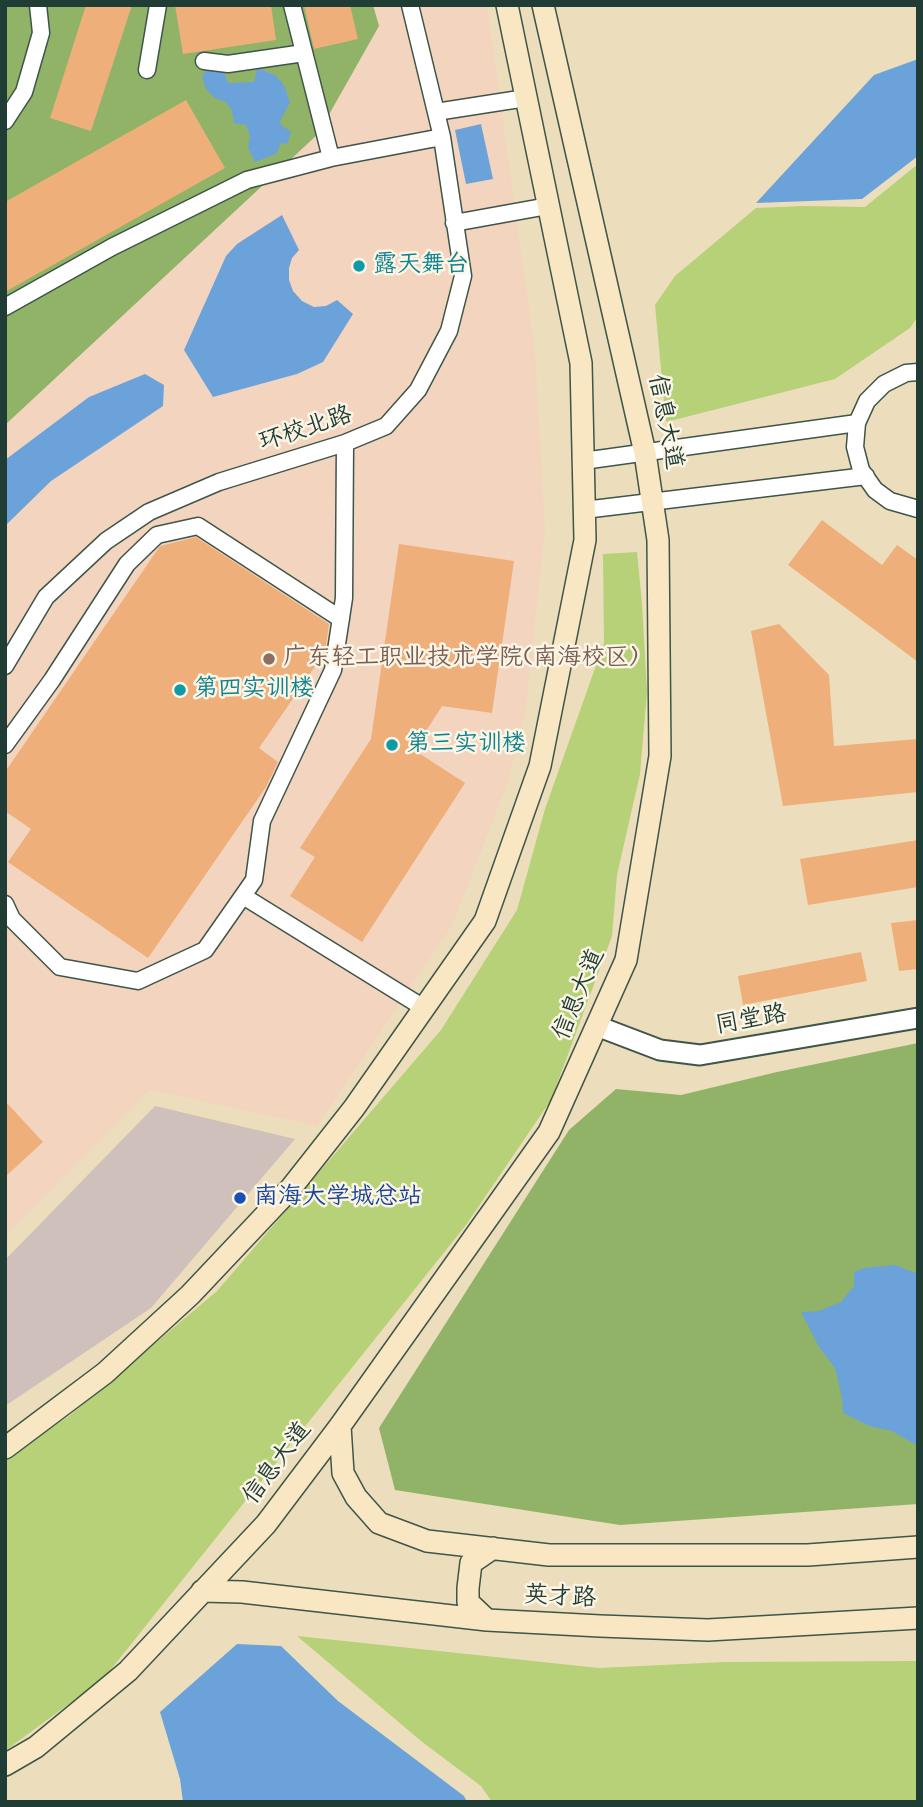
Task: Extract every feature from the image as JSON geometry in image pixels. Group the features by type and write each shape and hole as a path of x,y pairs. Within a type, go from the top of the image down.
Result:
{"main road":[{"path":"5,1448 105,1373 190,1296 291,1188 355,1108 485,921 540,766 585,540 581,363 507,5"},
{"name":"信息大道","path":"5,1765 36,1747 128,1671 266,1524 340,1426 549,1132 626,960 660,756 658,540 645,453 543,5"},
{"path":"340,1426 344,1473 356,1497 379,1523 427,1541 549,1555 808,1555 918,1548"},
{"path":"487,1620 468,1602 468,1588 471,1563 493,1548"},
{"name":"英才路","path":"202,1591 242,1592 487,1620 708,1630 918,1618"}],"street":[{"path":"5,121 24,92 41,33 38,5"},
{"path":"147,70 158,5"},
{"path":"292,5 331,158"},
{"name":"环校北路","path":"5,666 46,597 106,541 149,512 219,482 345,443 386,426 418,390 449,331 463,275 442,137 411,5"},
{"path":"204,61 228,64 304,53"},
{"path":"436,112 526,98"},
{"path":"5,307 112,247 247,180 331,158 442,137"},
{"path":"454,223 548,206"},
{"path":"918,372 906,373 884,384 867,401 857,423 855,447 861,470 875,490 891,501 918,509"},
{"path":"583,461 857,423"},
{"path":"5,904 12,919 60,967 138,981 205,950 254,880 262,821 333,670 344,598 345,443"},
{"path":"584,510 866,477"},
{"path":"5,745 52,680 127,564 157,535 198,526 341,619"},
{"path":"243,896 424,1008"},
{"name":"同堂路","path":"597,1026 660,1050 700,1055 918,1018"}],"shaded area":[{"name":"广东轻工职业技术学院(南海校区)","path":"5,5 487,5 535,351 545,529 526,708 507,785 452,926 317,1126 150,1090 5,1237"},
{"name":"南海大学城总站","path":"155,1106 295,1139 151,1308 5,1406 5,1260"}],"green space":[{"path":"5,5 373,5 379,26 318,134 5,425"},
{"path":"918,164 918,316 910,328 835,379 666,422 655,305 675,276 756,208 865,207"},
{"path":"637,552 647,692 640,774 617,875 612,936 551,1100 466,1225 104,1678 5,1751 5,1457 69,1416 217,1291 441,1030 517,910 545,809 604,643 603,554"},
{"path":"918,1043 918,1504 620,1525 395,1490 379,1428 569,1130 616,1089 681,1095"},
{"path":"297,1636 599,1668 725,1662 918,1661 918,1802 492,1802 481,1786 421,1741"}],"water":[{"path":"918,59 918,156 862,199 756,203 874,75"},
{"path":"213,67 224,72 228,83 254,82 257,68 275,75 284,85 290,102 279,123 291,132 287,144 281,143 276,154 255,162 248,148 250,136 246,125 234,123 227,103 215,98 206,89 202,77 206,70"},
{"path":"481,124 493,179 466,184 455,130"},
{"path":"282,215 299,250 292,258 289,268 293,291 302,301 314,307 326,306 337,300 353,314 323,362 297,374 213,397 184,350 226,256 237,244"},
{"path":"145,374 164,385 163,406 51,481 5,526 5,460 89,397"},
{"path":"895,1265 918,1274 918,1446 892,1431 869,1426 843,1413 835,1368 819,1347 801,1312 819,1311 841,1302 854,1286 854,1272 864,1268"},
{"path":"237,1644 281,1646 338,1701 464,1796 467,1802 183,1802 180,1779 160,1712"}],"building":[{"path":"86,5 132,5 91,131 50,118"},
{"path":"175,5 271,5 276,40 183,54"},
{"path":"304,5 350,5 358,39 314,49"},
{"path":"186,100 225,168 5,292 5,202"},
{"path":"822,520 882,565 897,545 918,560 918,662 788,565"},
{"name":"第四实训楼","path":"196,537 329,624 325,652 259,748 278,762 266,787 148,958 8,862 31,829 5,811 5,772 160,546"},
{"name":"第三实训楼","path":"399,544 514,561 492,713 442,706 414,750 465,783 362,942 290,896 315,857 300,848 371,739"},
{"path":"779,624 829,675 834,746 918,739 918,792 783,806 751,631"},
{"path":"918,840 918,887 808,905 800,859"},
{"path":"918,920 918,969 899,971 891,923"},
{"path":"861,952 867,981 743,1005 738,976"},
{"path":"5,1101 43,1142 5,1177"}],"place":[{"name":"露天舞台","path":"359,266"},
{"name":"广东轻工职业技术学院(南海校区)","path":"269,659"},
{"name":"第四实训楼","path":"180,690"},
{"name":"第三实训楼","path":"392,745"},
{"name":"南海大学城总站","path":"240,1198"}]}
